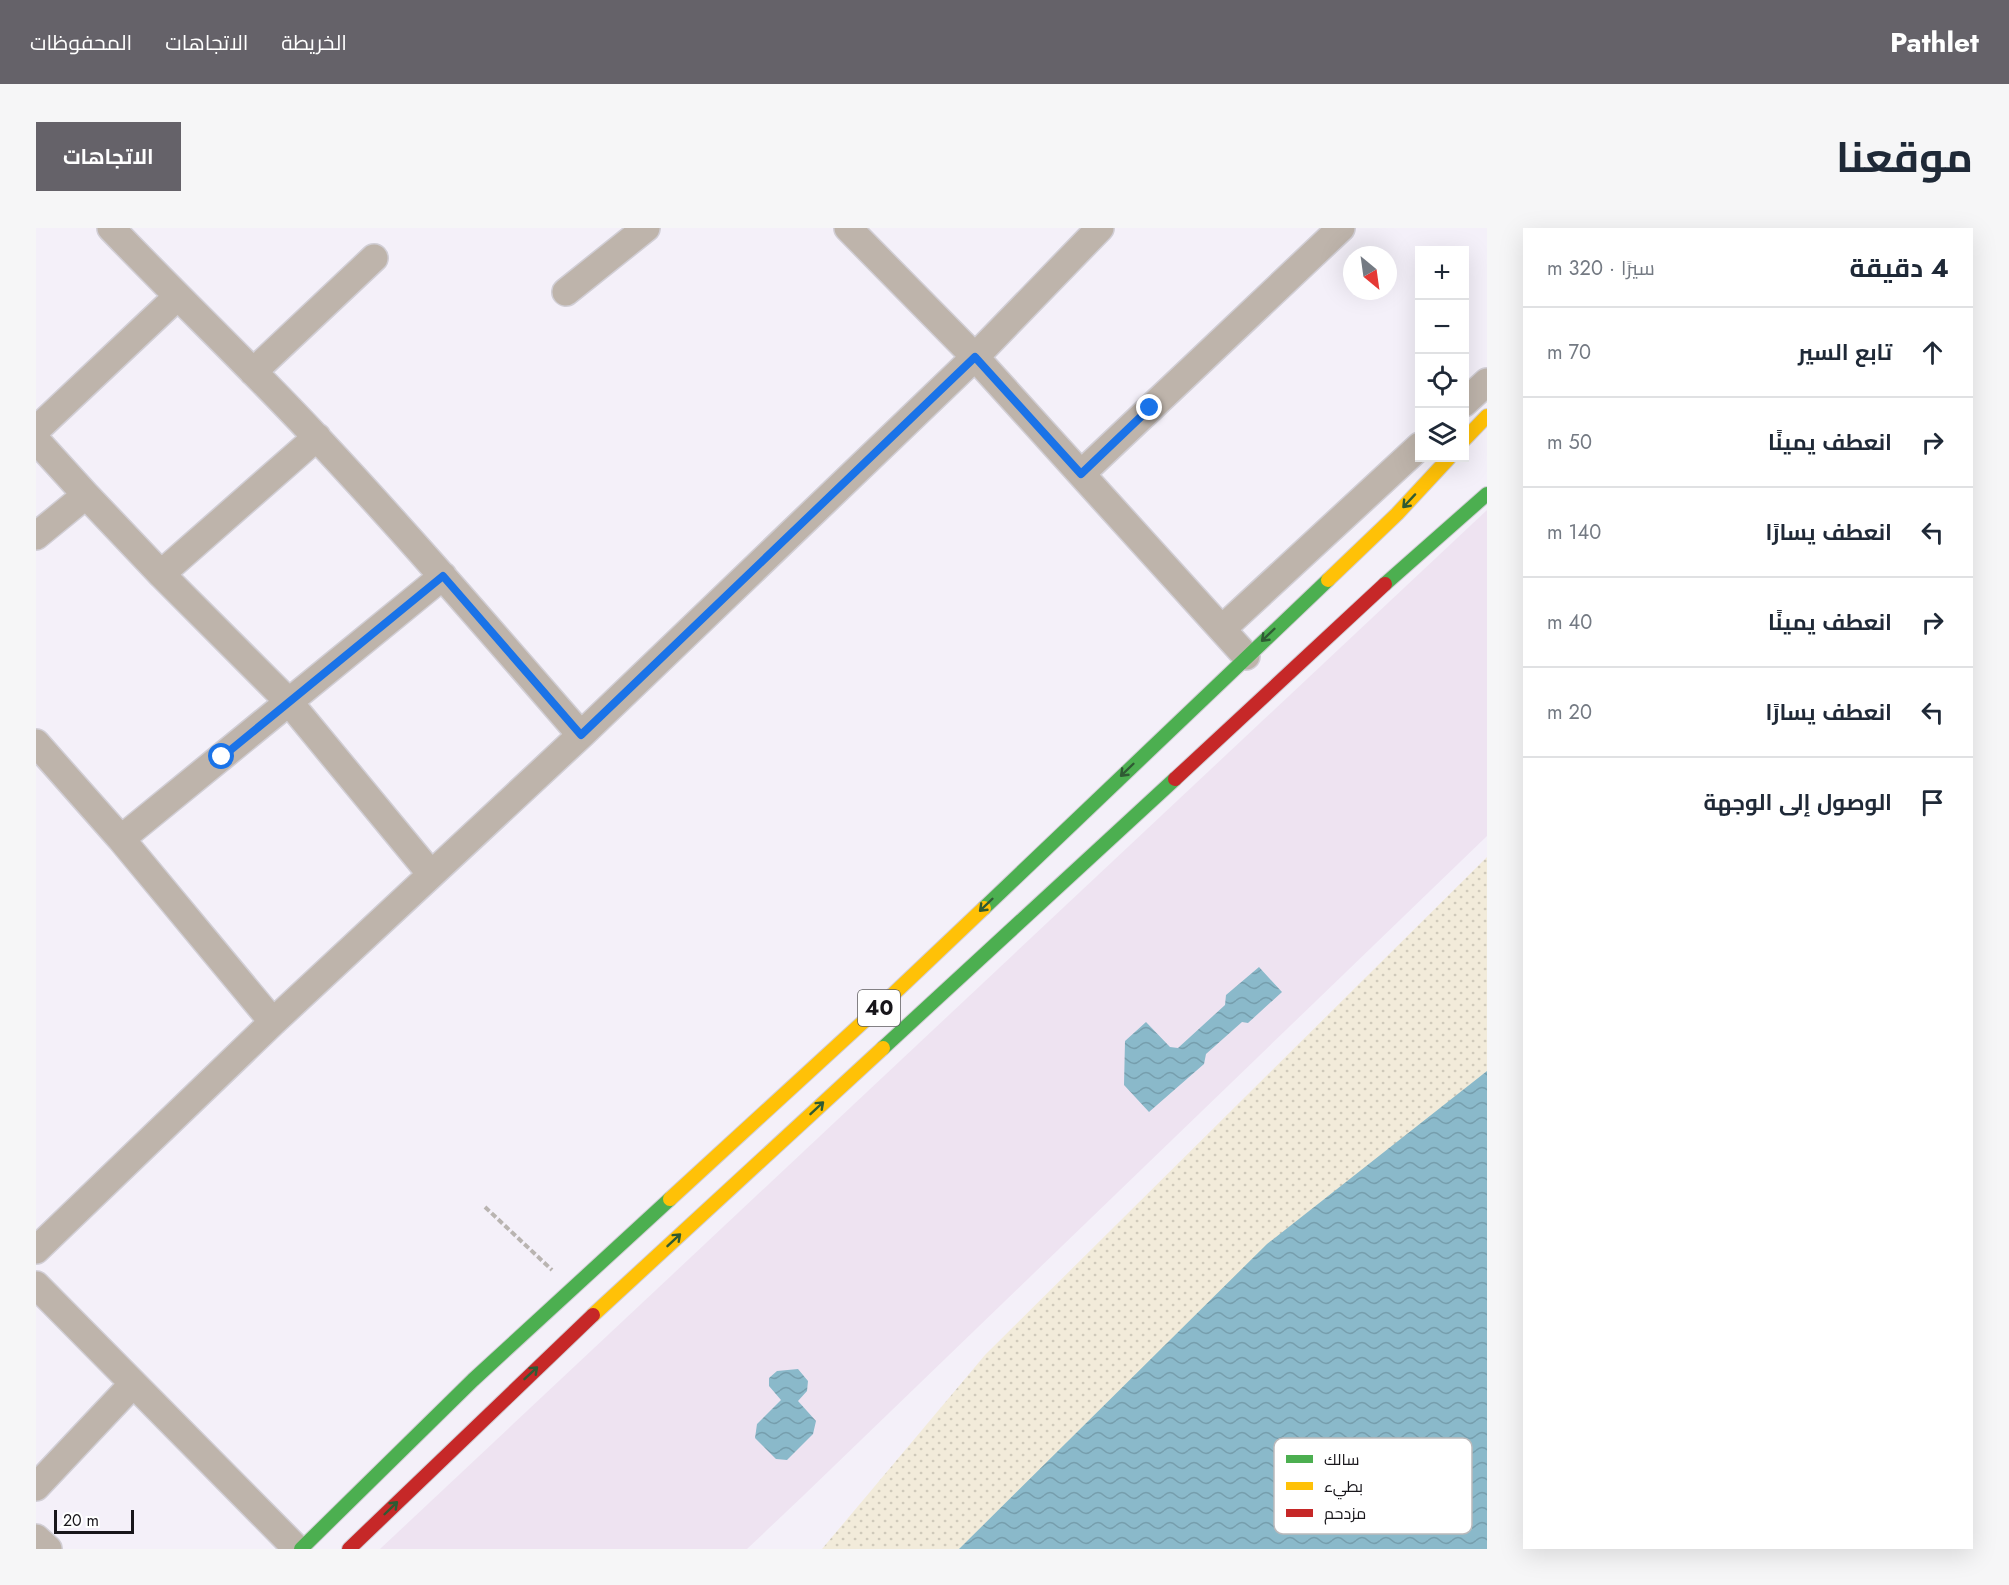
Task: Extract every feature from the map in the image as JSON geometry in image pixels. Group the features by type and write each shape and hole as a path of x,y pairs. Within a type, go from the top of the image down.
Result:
{"highway":[{"path":"1469,435 1487,416"},
{"name":"40","path":"349,1549 571,1335 898,1012 1246,656 1397,514 1445,462"},
{"name":"40","path":"299,1549 571,1288 1248,712 1344,620 1487,494"}],"street":[{"path":"111,228 317,437 443,576 581,735"},
{"path":"566,292 646,228"},
{"path":"848,228 975,357 1246,656"},
{"path":"1081,474 1341,228"},
{"path":"36,1250 273,1022 581,735 975,357 1084,234"},
{"path":"253,372 374,258"},
{"path":"36,430 177,297"},
{"path":"1469,398 1487,382"},
{"path":"161,574 317,437"},
{"path":"36,440 161,574 289,702 431,874"},
{"path":"1222,629 1415,450"},
{"path":"36,536 86,495"},
{"path":"121,839 443,576"},
{"path":"36,743 121,839 273,1022"},
{"path":"36,1285 299,1549"},
{"path":"36,1487 133,1384"},
{"path":"36,1538 48,1549"}],"path":[{"path":"485,1207 571,1288"}],"shaded area":[{"path":"1487,510 1487,836 747,1549 380,1549"}],"sand":[{"path":"1487,857 1487,1159 1054,1549 822,1549 985,1355"}],"water":[{"path":"1259,967 1282,992 1248,1023 1242,1022 1206,1054 1204,1064 1149,1112 1124,1085 1125,1041 1146,1022 1170,1047 1178,1048 1225,1005 1226,995"},
{"path":"1487,1071 1487,1549 959,1549 1267,1244"},
{"path":"798,1369 808,1381 807,1391 798,1401 816,1421 813,1434 787,1460 776,1459 755,1438 757,1424 781,1400 769,1386 769,1378 777,1371"}],"traffic: fast":[{"path":"1385,584 1487,494"},
{"path":"984,908 1328,580"},
{"path":"883,1048 1175,779"},
{"path":"301,1549 473,1380 670,1199"}],"traffic: slow":[{"path":"1469,435 1487,416"},
{"path":"1328,580 1397,514 1445,462"},
{"path":"670,1199 984,908"},
{"path":"593,1315 883,1048"}],"traffic: jam":[{"path":"1175,779 1385,584"},
{"path":"349,1549 593,1315"}],"route":[{"path":"222,757 443,576 581,735 975,357 1081,474 1150,408"}]}
